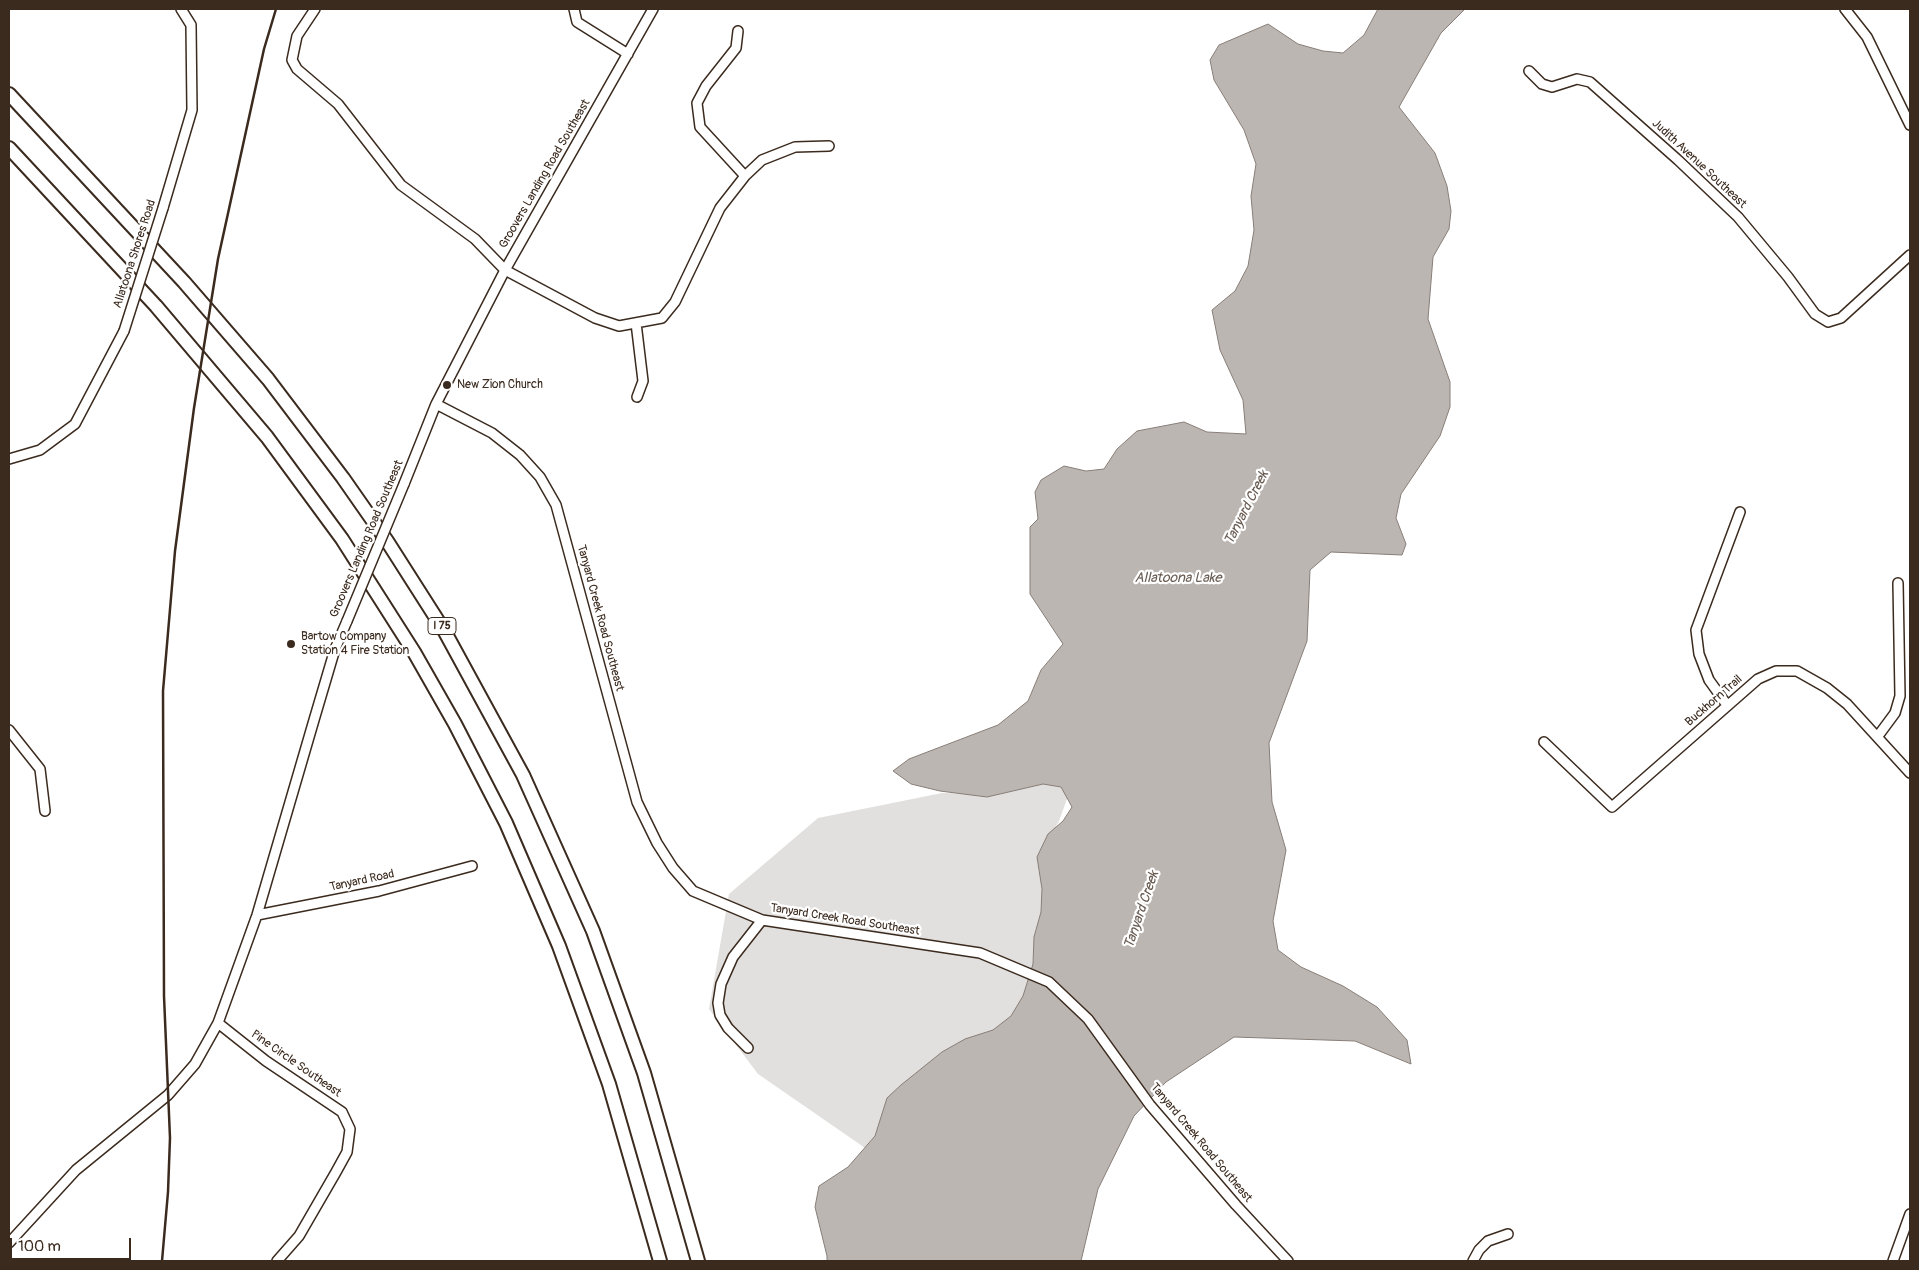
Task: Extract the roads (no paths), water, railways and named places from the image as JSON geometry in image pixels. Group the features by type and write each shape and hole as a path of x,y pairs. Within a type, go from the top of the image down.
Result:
{"highway":[{"name":"I 75","path":"9,94 184,282 268,379 343,478 446,632 527,783 593,931 644,1073 698,1261"},
{"path":"9,148 162,312 267,438 342,539 414,652 459,732 506,823 559,946 612,1093 660,1261"}],"street":[{"name":"Allatoona Shores Road","path":"9,459 40,450 75,424 124,331 192,110 191,25 181,9"},
{"path":"315,9 297,36 292,60 297,69 338,104 401,186 475,239 505,270 595,318 619,326 662,318 675,302 720,208 744,176 762,160 795,147 829,146"},
{"path":"574,9 577,22 628,54"},
{"name":"Groovers Landing Road Southeast","path":"9,1243 76,1170 168,1094 195,1064 218,1023 257,915 335,649 436,404 505,270 653,9"},
{"path":"1845,9 1867,37 1910,125"},
{"path":"738,31 736,48 706,86 696,103 700,127 744,176"},
{"name":"Judith Avenue Southeast","path":"1529,71 1542,84 1552,86 1577,78 1590,82 1678,160 1738,217 1815,314 1828,322 1840,318 1910,255"},
{"path":"636,323 643,381 637,397"},
{"name":"Tanyard Creek Road Southeast","path":"436,404 492,433 520,454 540,477 556,505 637,802 657,843 693,891 762,920 980,953 1049,982 1088,1019 1150,1105 1236,1205 1288,1261"},
{"path":"1727,705 1709,680 1699,654 1696,630 1740,512"},
{"path":"1878,736 1895,712 1900,696 1898,583"},
{"name":"Buckhorn Trail","path":"1544,742 1612,808 1727,705 1768,674 1786,670 1797,671 1810,676 1834,694 1878,736 1910,773"},
{"path":"9,730 40,769 45,812"},
{"name":"Tanyard Road","path":"257,915 379,891 472,866"},
{"path":"748,1048 728,1028 720,1015 718,1003 721,984 733,957 762,920"},
{"name":"Pine Circle Southeast","path":"218,1023 266,1061 342,1112 350,1129 347,1152 340,1166 299,1236 277,1261"},
{"path":"1893,1261 1910,1214"},
{"path":"1473,1261 1479,1250 1488,1241 1508,1234"}],"water":[{"name":"Allatoona Lake","path":"1378,9 1465,9 1441,33 1399,107 1435,153 1447,186 1451,211 1449,229 1433,257 1428,319 1450,382 1450,407 1440,436 1401,494 1396,518 1406,544 1402,555 1331,552 1310,570 1307,641 1269,743 1272,802 1286,850 1273,921 1278,950 1301,967 1343,986 1377,1007 1407,1040 1411,1064 1355,1041 1234,1037 1166,1082 1134,1116 1098,1189 1081,1261 827,1261 815,1207 819,1186 848,1167 875,1136 887,1098 942,1052 965,1039 993,1030 1011,1016 1023,996 1033,964 1034,937 1041,912 1042,889 1037,857 1048,834 1063,821 1072,807 1061,787 1043,784 987,797 940,791 911,784 893,771 909,759 998,725 1028,701 1041,670 1063,644 1030,594 1030,527 1038,519 1035,492 1041,480 1064,466 1086,471 1104,469 1117,449 1137,431 1184,422 1207,432 1246,434 1243,400 1220,350 1212,310 1235,291 1248,266 1254,230 1251,196 1256,164 1244,130 1214,80 1210,60 1219,45 1268,24 1298,44 1323,51 1343,53 1364,35"}],"railway":[{"path":"162,1261 168,1192 170,1138 164,996 163,691 175,551 194,408 218,259 264,49 276,9"}],"place":[{"name":"New Zion Church","path":"447,385"},
{"name":"Bartow Company Station 4 Fire Station","path":"291,644"}],"water label":[{"name":"Tanyard Creek","path":"1247,508"},
{"name":"Tanyard Creek","path":"1142,910"}]}
